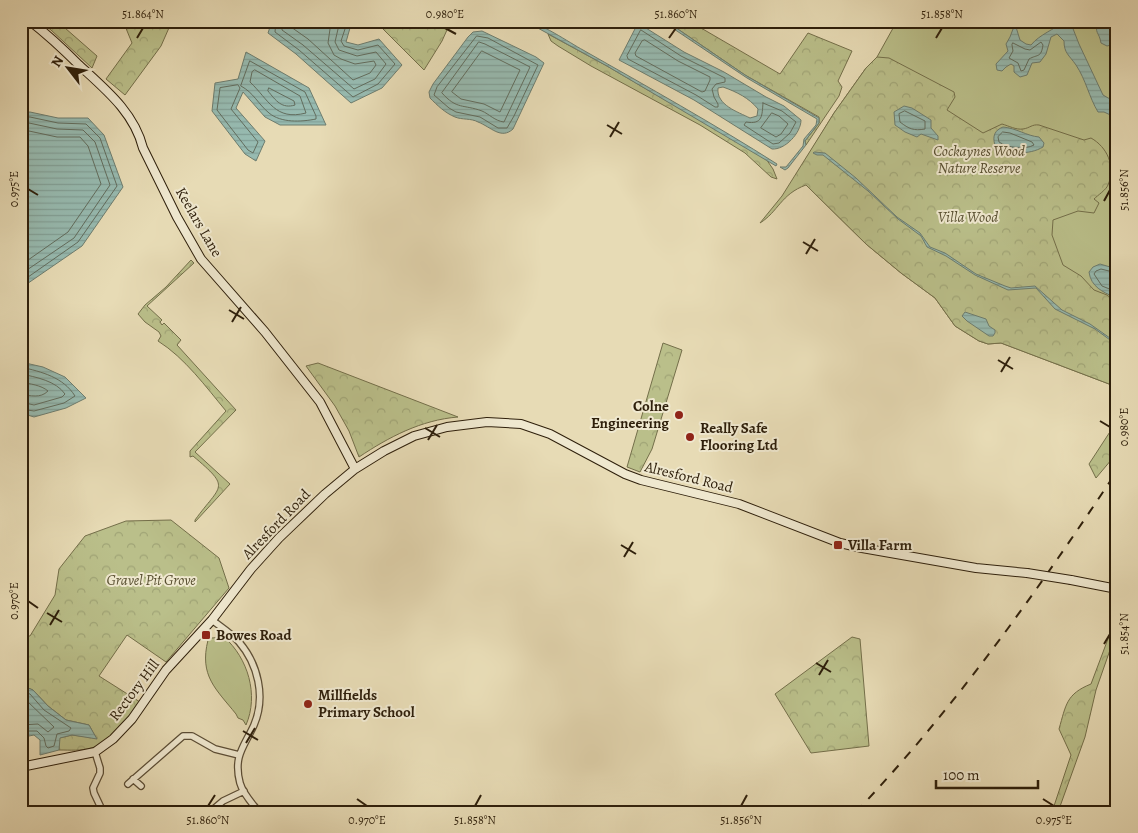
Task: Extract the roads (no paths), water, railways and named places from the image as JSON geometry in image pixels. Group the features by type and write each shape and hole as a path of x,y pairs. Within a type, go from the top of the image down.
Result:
{"street":[{"name":"Keelars Lane","path":"30,21 112,94 120,104 141,138 143,148 177,217 201,259 265,332 320,402 355,469"},
{"name":"Alresford Road","path":"239,583 284,533 330,489 355,469 394,445 430,431 470,423 493,422 513,423 550,434 625,474 641,480 739,504 840,543 976,568 1026,573 1117,589"},
{"name":"Rectory Hill","path":"21,767 95,752 113,738 132,719 166,670 212,620 239,583"},
{"path":"212,620 237,640 247,652 256,673 259,694 257,714 239,755 239,776 244,791 259,812"},
{"path":"128,784 183,736 192,736 215,749 239,755"},
{"path":"95,752 98,758 100,773 93,788 103,812"},
{"path":"133,779 141,786"},
{"path":"210,812 223,801 244,791"}],"water":[{"path":"272,21 347,21 350,28 346,42 358,45 379,39 402,65 382,88 351,103 296,54 268,33"},
{"path":"525,21 554,33 681,106 777,164 776,166 607,66"},
{"path":"662,21 666,21 745,75 819,118 819,123 805,141 806,145 788,168 785,170 780,167 786,167 803,146 804,139 816,125 817,119 747,78"},
{"path":"1064,21 1070,21 1103,95 1117,103 1117,118 1104,112 1098,112 1076,65 1066,51 1064,41 1057,34 1051,37 1046,54 1040,62 1032,63 1027,75 1020,77 1014,72 1014,66 1011,64 1002,71 997,70 996,64 1008,51 1006,44 1013,29 1016,27 1020,40 1031,45"},
{"path":"1098,21 1117,21 1117,32 1113,35 1114,40 1111,45 1107,46 1101,43 1097,31"},
{"path":"638,23 684,52 784,106 801,120 800,125 795,135 787,144 777,149 772,149 694,100 619,60","holes":["723,87 751,102 758,109 757,116 750,118 724,103 718,94 718,88"]},
{"path":"482,31 536,57 544,63 513,129 509,132 496,132 483,124 451,115 441,109 430,98 429,92 433,84 468,37 473,32"},
{"path":"246,52 309,88 326,125 280,125 265,117 243,92 236,108 265,141 256,161 245,154 212,111 215,83 238,79"},
{"path":"904,106 912,108 931,120 931,128 938,136 938,140 921,134 917,137 895,125 894,112"},
{"path":"30,112 58,118 88,118 104,135 123,187 82,246 21,288 21,113"},
{"path":"1003,127 1039,137 1044,143 1043,147 1025,153 1006,151 1000,148 995,145 994,136"},
{"path":"814,152 825,153 856,178 897,217 920,233 930,247 945,253 976,274 1005,286 1011,288 1035,286 1062,310 1090,324 1117,343 1117,345 1095,329 1055,309 1036,288 1008,290 975,275 946,256 927,247 921,236 898,219 868,191 823,155 817,155"},
{"path":"1100,264 1117,269 1117,296 1114,297 1102,291 1092,282 1089,272 1093,267"},
{"path":"965,312 986,319 989,326 995,330 993,336 989,336 967,321 962,316"},
{"path":"21,362 43,367 65,377 86,398 66,408 34,417 21,413"},
{"path":"21,685 33,690 48,706 66,720 89,725 97,739 72,735 60,738 59,750 40,755 40,740 34,735 21,736"}],"railway":[{"path":"856,812 927,732 994,647 1057,560 1117,471"}],"place":[{"name":"Colne Engineering","path":"679,415"},
{"name":"Really Safe Flooring Ltd","path":"690,437"},
{"name":"Villa Farm","path":"838,545"},
{"name":"Bowes Road","path":"206,635"},
{"name":"Millfields Primary School","path":"308,704"}],"park label":[{"name":"Cockaynes Wood Nature Reserve","path":"979,160"},
{"name":"Villa Wood","path":"968,217"},
{"name":"Gravel Pit Grove","path":"151,580"}]}
